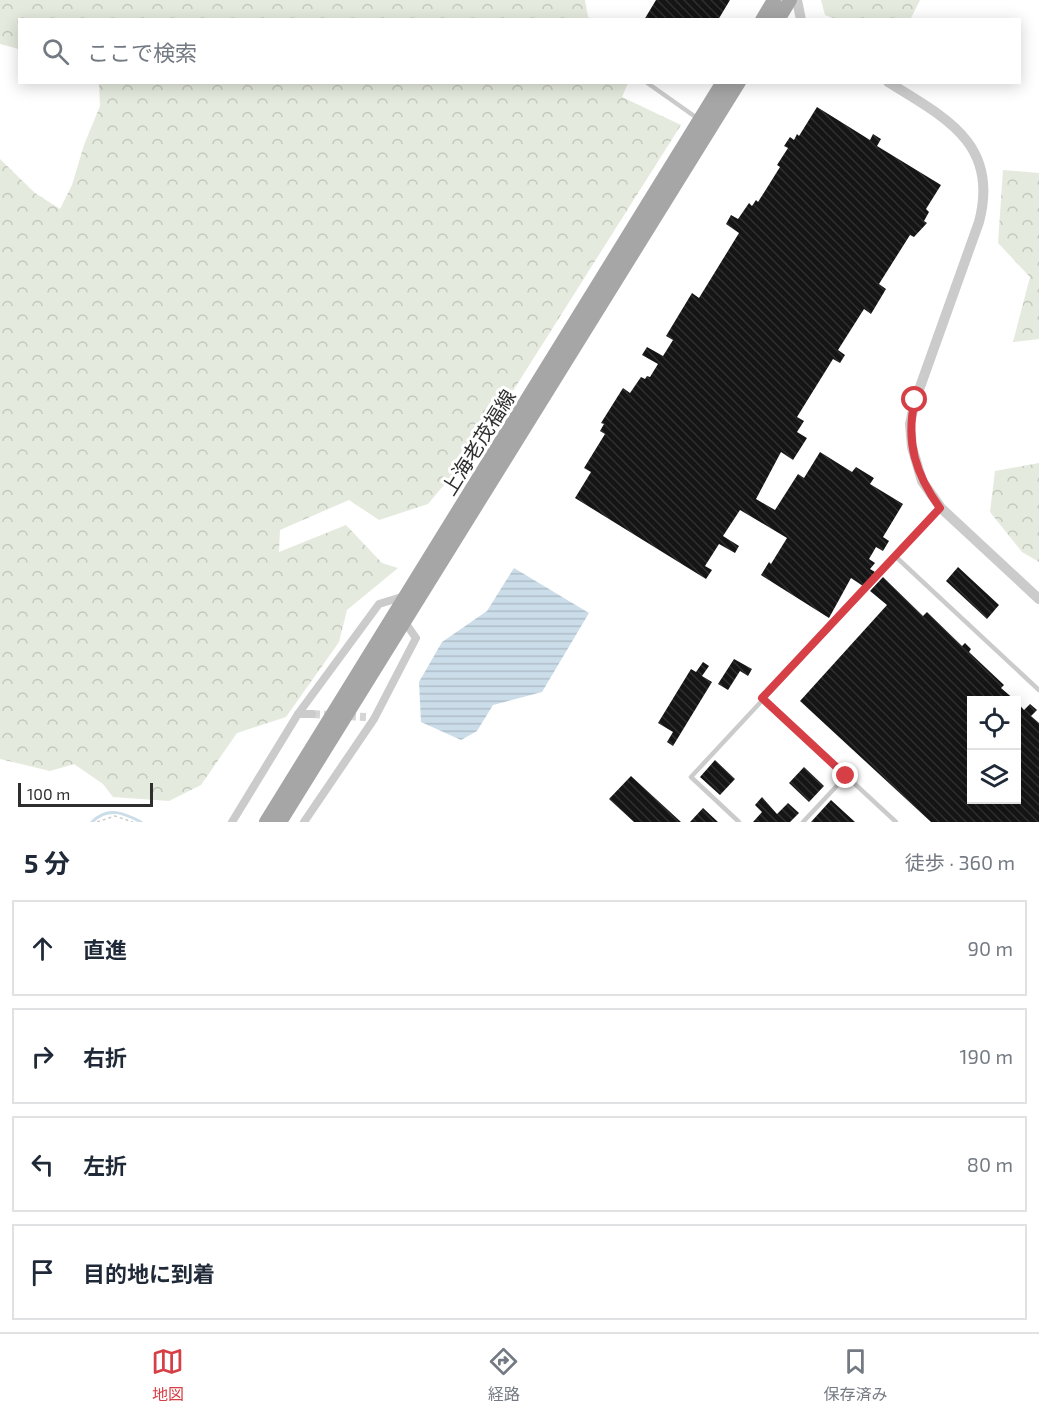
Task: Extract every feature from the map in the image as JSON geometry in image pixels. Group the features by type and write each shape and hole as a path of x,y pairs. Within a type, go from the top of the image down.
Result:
{"main road":[{"path":"763,18 774,0"},
{"path":"779,18 790,0"},
{"name":"上海老茂福線","path":"266,822 722,84"},
{"name":"上海老茂福線","path":"280,822 738,84"}],"street":[{"path":"797,0 801,18"},
{"path":"891,84 953,124 973,152 982,182 984,200 979,222 911,416 910,434 914,459 922,481 940,508 1039,599"},
{"path":"232,822 298,714 379,604 406,595"},
{"path":"304,822 358,744 370,718 416,638 404,621"},
{"path":"298,714 312,714"}],"lane":[{"path":"649,84 700,119"},
{"path":"739,822 691,777 940,508"},
{"path":"895,556 1039,690"},
{"path":"762,698 896,822"},
{"path":"802,822 846,776"}],"path":[{"path":"98,822 115,816 133,822"}],"green space":[{"path":"0,0 585,0 588,17 590,18 18,18 18,49 0,44"},
{"path":"821,0 920,0 911,18 832,18 825,15"},
{"path":"99,84 628,84 622,97 681,125 463,470 443,486 428,504 379,520 349,500 280,530 279,552 346,525 382,563 398,568 347,610 339,642 286,717 237,733 201,785 169,801 113,797 103,784 74,764 50,771 0,759 0,159 35,193 60,209 72,185 84,145 100,106"},
{"path":"1003,170 1039,173 1039,339 1013,342 1030,277 998,243"},
{"path":"1039,463 1039,562 1022,552 990,512 995,471"}],"water":[{"path":"514,568 589,613 542,692 493,705 477,731 461,740 421,722 419,682 442,642 487,611"}],"building":[{"path":"656,0 730,0 719,18 645,18"},
{"path":"817,107 870,140 873,134 881,139 877,146 941,185 926,209 929,212 924,221 927,223 914,237 910,235 879,284 886,289 871,314 864,309 838,350 845,355 840,363 833,359 797,417 804,421 797,432 807,438 793,460 781,452 756,499 775,510 798,474 804,478 820,452 852,472 856,467 874,478 870,484 903,504 883,537 889,541 883,551 876,547 869,559 875,563 870,569 875,572 863,586 851,578 829,618 761,575 769,562 771,564 787,538 740,510 723,536 739,546 735,553 719,544 705,566 712,570 706,579 575,498 591,472 584,468 605,434 600,431 604,424 601,423 623,388 630,393 641,377 645,379 647,376 650,377 658,364 642,355 647,347 663,356 673,340 666,336 692,293 699,298 739,233 726,224 731,215 738,219 749,203 752,206 756,200 758,202 780,167 777,165 788,148 784,146 790,137 794,140 797,134 799,136"},
{"path":"958,567 999,605 987,619 946,581"},
{"path":"883,577 923,616 927,612 962,646 965,643 971,649 969,652 1004,685 1001,688 1010,696 967,696 967,804 1021,804 1021,707 1024,710 1030,704 1037,710 1031,716 1039,723 1039,822 931,822 800,701 887,605 870,591"},
{"path":"734,659 752,669 748,676 740,671 728,690 718,684"},
{"path":"703,662 709,666 702,676 712,682 673,746 667,742 673,732 658,723 691,669 696,672"},
{"path":"715,760 735,779 720,795 700,777"},
{"path":"804,767 824,786 809,802 789,783"},
{"path":"631,776 681,822 634,822 609,799"},
{"path":"762,797 777,814 788,803 799,813 790,822 753,822 762,812 755,805"},
{"path":"831,800 855,822 811,822"},
{"path":"703,808 718,822 690,822"}],"waterway":[{"path":"92,822 110,813 122,814 141,822"}],"tunnel":[{"path":"312,714 366,717"}],"route":[{"path":"846,776 762,698 940,508 922,481 914,459 910,434 915,400"}]}
